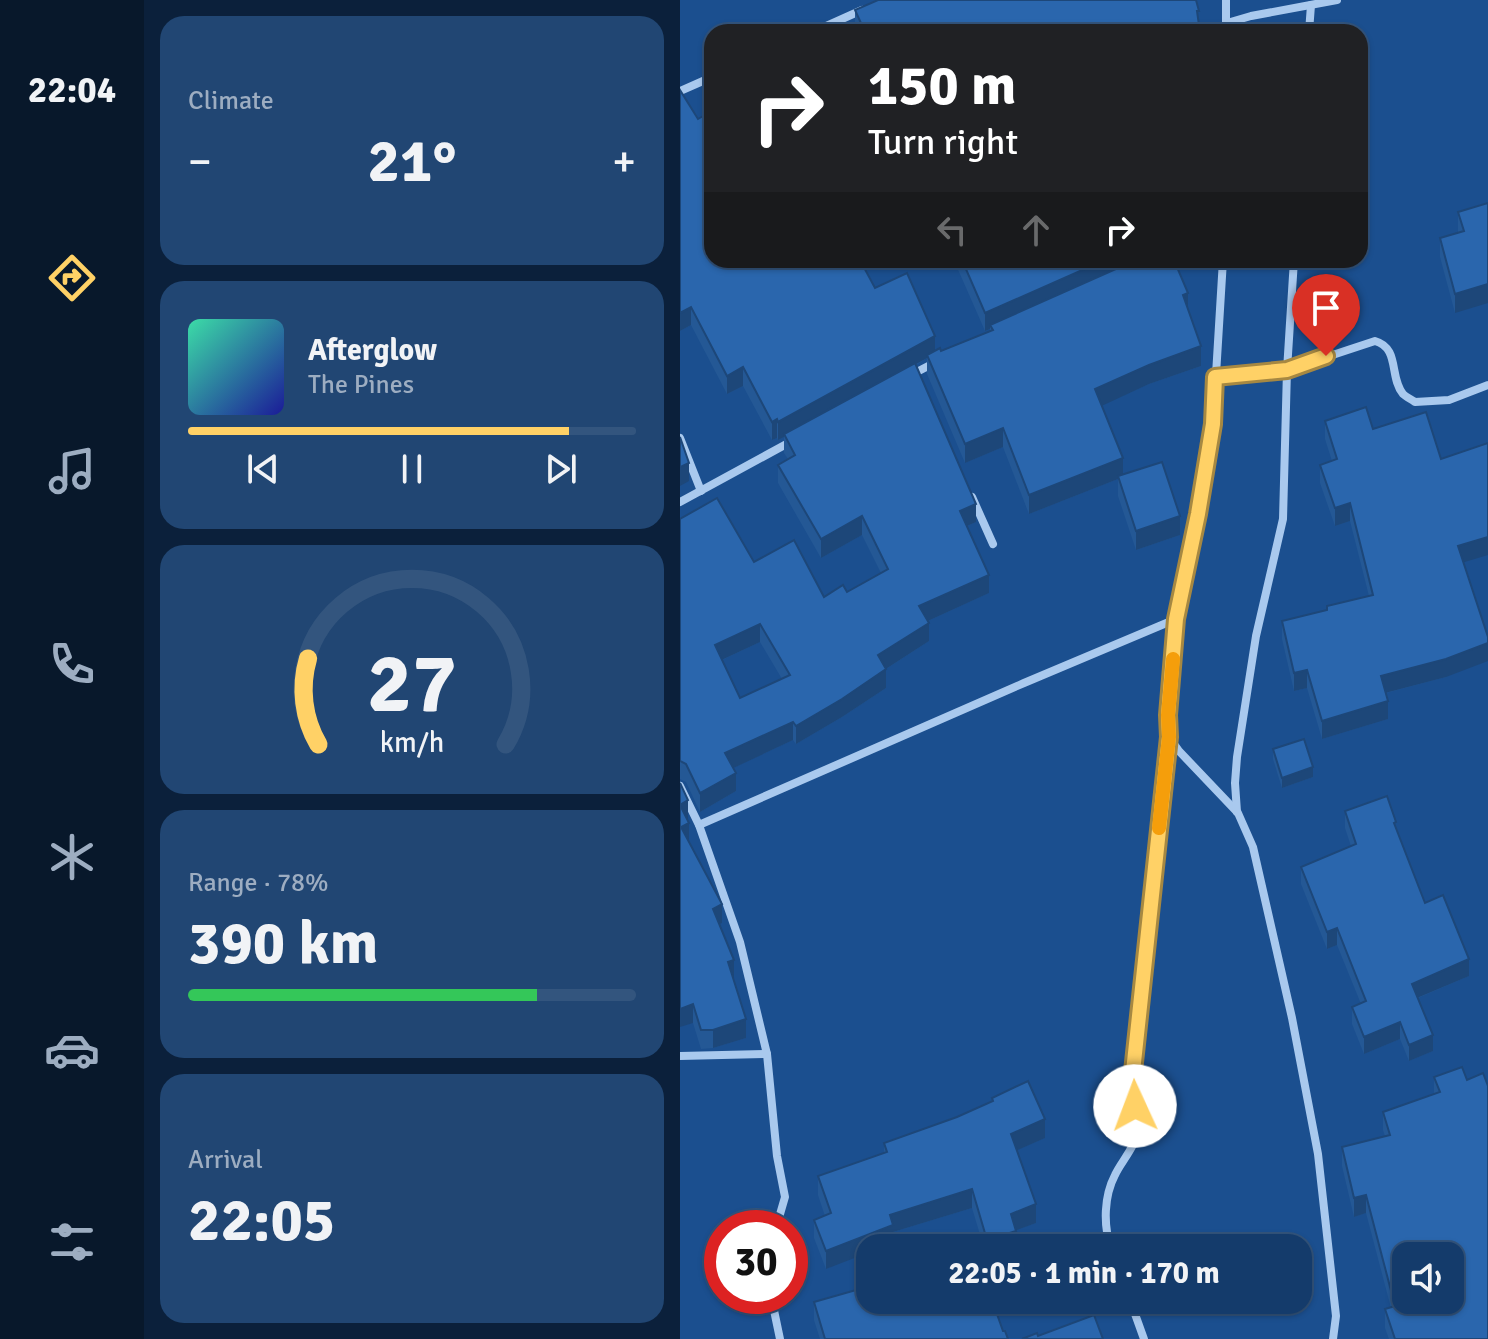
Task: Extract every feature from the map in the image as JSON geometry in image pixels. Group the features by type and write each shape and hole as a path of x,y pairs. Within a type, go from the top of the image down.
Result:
{"street":[{"path":"1226,0 1226,24"},
{"path":"1234,24 1251,16 1337,0"},
{"path":"1310,24 1311,5"},
{"path":"831,24 870,6"},
{"path":"680,91 704,80"},
{"path":"1109,1234 1105,1213 1109,1191 1137,1132 1132,1081 1169,737 1176,619 1213,424 1222,268"},
{"path":"1293,268 1283,519 1256,636 1235,783 1238,813 1253,847 1292,1018 1318,1154 1336,1316 1333,1339"},
{"path":"1215,377 1287,370 1375,341 1389,348 1398,385 1403,394 1415,402 1449,400 1488,385"},
{"path":"904,379 948,355"},
{"path":"918,371 924,386"},
{"path":"680,438 701,491"},
{"path":"680,502 796,438"},
{"path":"968,486 993,544"},
{"path":"699,825 1176,619"},
{"path":"1169,737 1238,813"},
{"path":"680,786 699,825 740,942 767,1054 777,1156 785,1197 781,1210"},
{"path":"680,1056 767,1054"},
{"path":"775,1314 780,1339"},
{"path":"1135,1314 1144,1339"}],"building":[{"path":"878,0 1196,0 1199,24 861,24 855,10"},
{"path":"680,90 698,119 704,116 704,268 864,268 875,288 907,273 935,336 778,422 777,419 772,422 743,367 727,376 691,307 680,313"},
{"path":"1488,203 1488,284 1455,294 1440,238 1464,231 1458,212"},
{"path":"965,268 1087,268 985,313"},
{"path":"1118,268 1177,268 1188,293 1183,295 1201,346 1095,389 1123,458 1029,495 1003,428 965,444 927,355 993,330 990,325"},
{"path":"915,363 976,504 960,511 989,575 919,606 929,623 878,655 886,669 796,726 793,722 725,753 736,773 700,793 686,764 680,761 680,519 717,498 754,562 794,540 824,597 843,585 847,592 888,569 862,516 821,539 778,465 795,455 784,434","holes":["760,624 790,675 740,698 715,645"]},
{"path":"1366,407 1373,429 1426,412 1441,459 1488,443 1488,537 1458,546 1488,643 1446,659 1381,676 1388,701 1322,721 1307,670 1294,673 1282,621 1373,595 1350,503 1335,508 1320,465 1337,459 1325,421"},
{"path":"680,437 689,463 680,467"},
{"path":"1162,462 1180,516 1136,531 1118,476"},
{"path":"1304,739 1313,767 1282,778 1273,749"},
{"path":"680,783 688,800 680,805"},
{"path":"1387,796 1394,823 1425,903 1443,895 1469,959 1412,984 1433,1035 1409,1045 1400,1022 1364,1037 1352,1007 1366,1001 1337,928 1327,932 1301,867 1356,844 1345,811"},
{"path":"680,805 689,823 681,827 722,904 713,909 734,960 728,962 746,1019 713,1030 701,1030 693,1004 680,1009"},
{"path":"1462,1067 1467,1080 1483,1073 1488,1086 1488,1339 1395,1339 1385,1309 1392,1307 1392,1314 1464,1314 1464,1242 1392,1242 1392,1295 1366,1195 1354,1198 1342,1147 1390,1135 1383,1112 1440,1092 1434,1077"},
{"path":"1028,1081 1045,1119 1011,1134 1036,1204 1011,1214 1016,1231 985,1234 972,1189 890,1215 893,1225 870,1234 856,1234 856,1239 826,1251 814,1220 831,1213 818,1176 887,1152 884,1143 957,1117 993,1101 992,1098"},
{"path":"856,1290 856,1314 997,1314 1008,1339 825,1339 814,1302"},
{"path":"1094,1315 1103,1339 1022,1339 1037,1333 1038,1336"}],"slow traffic":[{"path":"1159,828 1169,737 1173,659"}],"route":[{"path":"1135,1106 1132,1081 1169,737 1176,619 1213,424 1215,377 1287,370 1326,356"}]}
